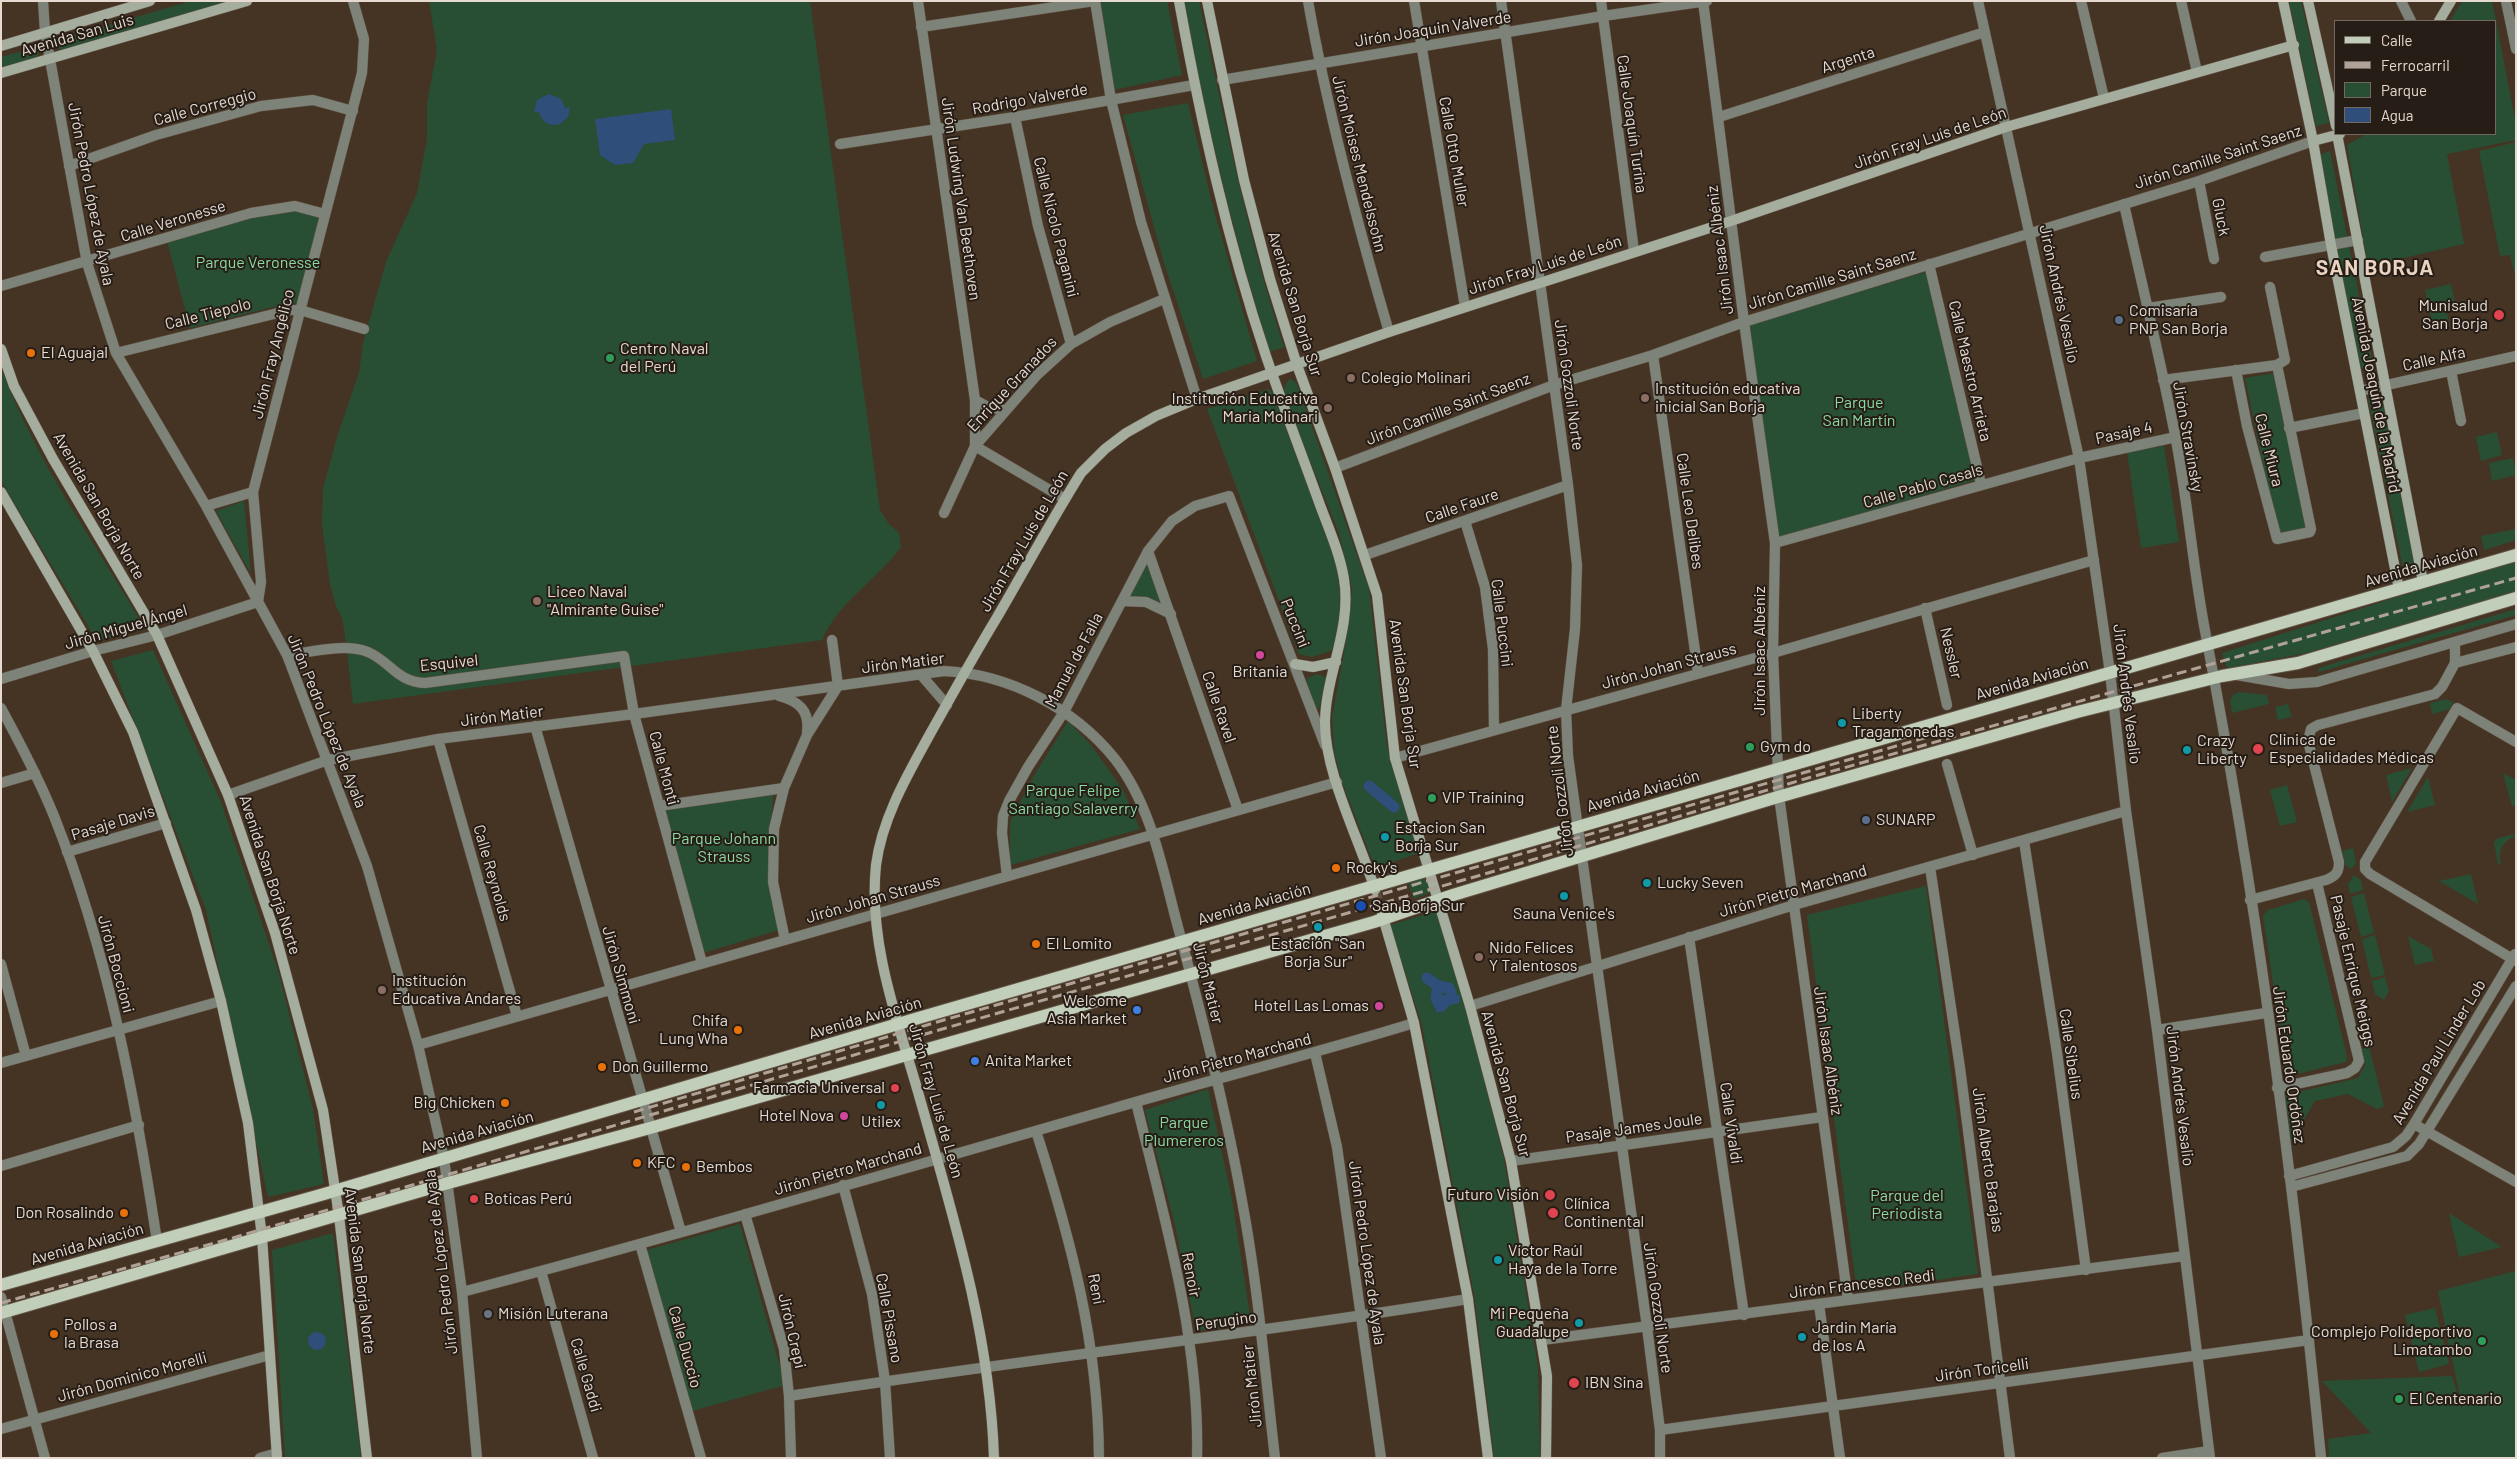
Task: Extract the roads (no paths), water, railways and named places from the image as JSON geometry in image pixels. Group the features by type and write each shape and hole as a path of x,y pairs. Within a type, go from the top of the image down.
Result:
{"main road":[{"name":"Avenida San Luis","path":"1,46 150,1"},
{"name":"Avenida San Luis","path":"1,73 50,57 247,1"},
{"path":"1179,1 1194,85 1230,239 1272,374 1332,539 1344,580 1345,601 1325,725 1331,761 1337,782 1374,888"},
{"name":"Avenida San Borja Sur","path":"1207,1 1244,180 1270,279 1297,365 1335,468 1377,596 1395,758 1470,1006 1511,1161 1542,1340 1547,1396 1546,1458"},
{"name":"Avenida Joaquín de la Madrid","path":"2283,1 2294,45 2313,141 2331,245 2399,589"},
{"name":"Avenida Joaquín de la Madrid","path":"2308,1 2334,115"},
{"path":"2440,20 2451,1"},
{"name":"Jirón Fray Luís de León","path":"994,1458 988,1367 962,1247 898,1024 880,950 875,914 876,864 887,822 904,782 965,672 1081,473 1105,449 1126,433 1156,416 1197,399 1389,332 1731,221 2006,127 2294,45"},
{"path":"2313,141 2334,133"},
{"name":"Avenida Joaquín de la Madrid","path":"2339,135 2384,386 2423,582"},
{"name":"Avenida San Borja Norte","path":"1,348 14,386 53,459 157,635 228,796 274,933 303,1032 323,1110 339,1216 367,1458"},
{"path":"1,492 93,651 133,732 196,910 221,1001 248,1123 262,1237 277,1456"},
{"name":"Avenida Aviación","path":"1,1286 335,1191 898,1024 1374,888 1428,870 2516,555"},
{"path":"3,1313 262,1237 1191,974 1779,796 2113,702 2231,674 2298,663 2516,598"},
{"path":"1295,664 1313,667 1336,662"},
{"path":"1383,916 1414,1023 1468,1299 1488,1458"}],"street":[{"name":"Jirón Pedro López de Ayala","path":"44,1 45,32 87,263 116,353 206,506 287,655 367,866 418,1044 444,1159 462,1292 476,1458"},
{"name":"Jirón Fray Angélico","path":"258,602 261,582 253,492 362,72 364,38 353,1"},
{"name":"Jirón Ludwing Van Beethoven","path":"918,1 975,400 975,446"},
{"path":"921,27 1095,1 1111,100 1141,222 1197,399"},
{"name":"Jirón Moises Mendelssohn","path":"1308,1 1319,62 1354,216 1389,332"},
{"name":"Calle Otto Muller","path":"1414,1 1465,308"},
{"name":"Jirón Gozzoli Norte","path":"1501,1 1568,485 1577,565 1575,629 1566,710 1568,756 1598,966 1620,1145 1647,1327 1660,1430 1660,1458"},
{"name":"Calle Joaquín Turina","path":"1601,1 1634,251"},
{"name":"Jirón Andrés Vesalio","path":"1978,1 2079,458 2110,673 2126,812 2210,1454"},
{"path":"2082,1 2104,98"},
{"path":"2181,1 2197,72"},
{"path":"2400,1 2410,20"},
{"path":"2506,1 2515,42"},
{"name":"Jirón Joaquin Valverde","path":"1222,80 1319,62 1603,16 1705,2"},
{"name":"Jirón Isaac Albéniz","path":"1705,2 1744,322 1775,544 1773,653 1776,770 1848,1300"},
{"name":"Argenta","path":"1719,117 1986,32"},
{"name":"Rodrigo Valverde","path":"840,144 1015,117 1194,85"},
{"name":"Calle Correggio","path":"69,166 156,135 261,106 313,100 353,111"},
{"name":"Calle Nicolo Paganini","path":"1015,117 1038,226 1071,344"},
{"name":"Jirón Camille Saint Saenz","path":"1335,468 1554,385 1653,354 1744,322 2199,181 2313,141"},
{"name":"Gluck","path":"2199,181 2214,259"},
{"name":"Jirón Stravinsky","path":"2124,204 2176,437 2195,572 2214,678"},
{"name":"Calle Veronesse","path":"1,286 87,263 251,213 295,206 325,214"},
{"path":"2265,257 2358,240"},
{"name":"Calle Maestro Arrieta","path":"1929,264 1981,484"},
{"path":"2163,380 2278,365 2284,360 2270,288"},
{"path":"2148,308 2221,297"},
{"name":"Enrique Granados","path":"944,513 975,446 1004,410 1037,375 1071,344 1110,322 1164,299"},
{"name":"Calle Tiepolo","path":"116,353 290,310 300,310 364,329"},
{"name":"Calle Leo Delibes","path":"1653,354 1698,672"},
{"name":"Calle Alfa","path":"2360,391 2516,356"},
{"path":"2278,365 2289,428 2364,413"},
{"name":"Calle Miura","path":"2236,370 2275,538 2311,530 2289,428"},
{"path":"2451,371 2461,421"},
{"path":"975,400 988,407 1004,410"},
{"name":"Pasaje 4","path":"2079,458 2176,437"},
{"path":"975,446 1065,499"},
{"name":"Calle Pablo Casals","path":"1775,544 1981,484 2079,458"},
{"name":"Calle Faure","path":"1365,555 1568,485"},
{"path":"206,506 253,492"},
{"name":"Manuel de Falla","path":"1007,876 1002,834 1003,816 1028,767 1064,712 1148,551 1172,521 1195,506 1229,496"},
{"name":"Puccini","path":"1229,496 1331,761"},
{"name":"Calle Puccini","path":"1465,521 1485,587 1493,649 1494,730"},
{"name":"Calle Ravel","path":"1148,551 1238,810"},
{"name":"Jirón Johan Strauss","path":"1395,758 1698,672 1773,653 2094,560"},
{"path":"1122,601 1146,602 1171,614"},
{"name":"Jirón Miguel Ángel","path":"1,679 93,651 157,635 258,602"},
{"name":"Nessler","path":"1925,608 1948,705"},
{"path":"2231,674 2288,684 2317,682 2516,624"},
{"path":"785,940 773,882 774,829 784,788 807,735 838,686 832,640"},
{"path":"2250,900 2317,883 2336,875 2339,862 2308,741 2311,729 2324,723 2435,694 2442,687 2455,663 2455,642"},
{"path":"2455,663 2516,647"},
{"name":"Esquivel","path":"287,655 349,648 368,652 399,675 416,683 624,661"},
{"name":"Calle Monti","path":"624,661 634,714 702,963"},
{"name":"Jirón Matier","path":"228,796 328,760 438,739 772,694 922,676 944,671 965,672 1015,686 1064,712 1093,734 1116,760 1136,792 1153,834 1217,1078 1242,1202 1261,1332 1275,1458"},
{"path":"922,676 947,704"},
{"name":"Jirón Eduardo Ordóñez","path":"2214,678 2250,900 2291,1187 2321,1458"},
{"path":"772,694 799,704 805,711 809,722 807,735"},
{"name":"Jirón Boccioni","path":"1,708 35,773 68,852 97,944 139,1125 157,1241"},
{"path":"2514,957 2370,874 2365,869 2366,862 2457,708 2516,742"},
{"name":"Jirón Simmoni","path":"534,726 681,1232"},
{"name":"Calle Reynolds","path":"438,739 517,1016"},
{"path":"1947,764 1973,855"},
{"path":"1,783 35,773"},
{"name":"Jirón Johan Strauss","path":"418,1044 1337,782"},
{"path":"659,806 784,788"},
{"name":"Jirón Pietro Marchand","path":"1470,1006 1794,905 2126,812"},
{"name":"Pasaje Davis","path":"68,852 166,822"},
{"name":"Calle Sibelius","path":"2024,841 2057,1053 2086,1270"},
{"name":"Jirón Alberto Barajas","path":"1930,867 1989,1283 2010,1458"},
{"name":"Pasaje Enrique Meiggs","path":"2277,1088 2347,1073 2356,1067 2358,1057 2317,883"},
{"name":"Calle Vivaldi","path":"1689,937 1744,1315"},
{"name":"Avenida Paul Linder Lob","path":"2289,1176 2393,1147 2406,1136 2514,957"},
{"path":"1,964 26,1056"},
{"name":"Avenida Paul Linder Lob","path":"2291,1187 2407,1156 2420,1144 2516,986"},
{"path":"1,1063 221,1001"},
{"path":"2156,1030 2266,1013"},
{"name":"Jirón Pietro Marchand","path":"462,1292 640,1244 1217,1078 1315,1053 1414,1023"},
{"path":"2462,1043 2476,1051"},
{"name":"Jirón Pedro López de Ayala","path":"1315,1053 1337,1147 1381,1458"},
{"name":"Renoir","path":"1136,1102 1178,1280 1188,1341 1198,1429 1197,1458"},
{"name":"Pasaje James Joule","path":"1511,1161 1822,1117"},
{"path":"2414,1124 2516,1182"},
{"path":"1,1166 139,1125"},
{"name":"Reni","path":"1036,1131 1061,1208 1077,1270 1091,1352 1099,1424 1099,1458"},
{"name":"Calle Pissano","path":"843,1185 872,1294 885,1381 890,1458"},
{"name":"Jirón Crepi","path":"745,1214 784,1349 789,1396 791,1458"},
{"name":"Calle Duccio","path":"640,1244 701,1458"},
{"name":"Jirón Francesco Redi","path":"1542,1340 2185,1256"},
{"name":"Calle Gaddi","path":"542,1271 593,1458"},
{"path":"1,1297 3,1313 45,1458"},
{"name":"Perugino","path":"789,1396 1091,1352 1261,1332 1468,1299"},
{"path":"1819,1304 1840,1458"},
{"name":"Jirón Toricelli","path":"1660,1430 2309,1340"},
{"name":"Jirón Dominico Morelli","path":"1,1428 270,1355"},
{"path":"2162,1458 2210,1454"},
{"path":"260,1458 277,1456"}],"water":[{"path":"549,94 561,99 565,108 570,107 568,117 560,124 546,123 539,112 534,112 537,100"},
{"path":"671,109 675,140 644,144 633,163 615,165 600,155 595,119"},
{"path":"1452,993 1460,996 1459,1003 1450,1005 1443,1012 1436,1012 1436,1008 1441,1004 1440,996"},
{"path":"317,1332 323,1335 326,1341 323,1347 317,1350 311,1347 308,1341 311,1335"}],"waterway":[{"path":"1369,786 1394,807"},
{"path":"1427,978 1438,986 1449,988 1451,993"},
{"path":"1438,986 1436,998 1440,1006"}],"tunnel":[{"path":"1375,890 1382,914"}],"railway":[{"path":"1,1303 229,1239 939,1030 1488,873 1808,778 2516,578"},
{"path":"634,1112 937,1022 1945,732"}],"place":[{"name":"Munisalud San Borja","path":"2499,315"},
{"name":"Comisaría PNP San Borja","path":"2119,320"},
{"name":"El Aguajal","path":"31,353"},
{"name":"Centro Naval del Perú","path":"610,358"},
{"name":"Colegio Molinari","path":"1351,378"},
{"name":"Institución educativa inicial San Borja","path":"1645,398"},
{"name":"Institución Educativa Maria Molinari","path":"1328,408"},
{"name":"Liceo Naval \"Almirante Guise\"","path":"537,601"},
{"name":"Britania","path":"1260,655"},
{"name":"Liberty Tragamonedas","path":"1842,723"},
{"name":"Gym do","path":"1750,747"},
{"name":"Clinica de Especialidades Médicas","path":"2258,749"},
{"name":"Crazy Liberty","path":"2187,750"},
{"name":"VIP Training","path":"1432,798"},
{"name":"SUNARP","path":"1866,820"},
{"name":"Estacion San Borja Sur","path":"1385,837"},
{"name":"Rocky's","path":"1336,868"},
{"name":"Lucky Seven","path":"1647,883"},
{"name":"Sauna Venice's","path":"1564,896"},
{"name":"San Borja Sur","path":"1361,906"},
{"name":"Estación \"San Borja Sur\"","path":"1318,927"},
{"name":"El Lomito","path":"1036,944"},
{"name":"Nido Felices Y Talentosos","path":"1479,957"},
{"name":"Institución Educativa Andares","path":"382,990"},
{"name":"Hotel Las Lomas","path":"1379,1006"},
{"name":"Welcome Asia Market","path":"1137,1010"},
{"name":"Chifa Lung Wha","path":"738,1030"},
{"name":"Anita Market","path":"975,1061"},
{"name":"Don Guillermo","path":"602,1067"},
{"name":"Farmacia Universal","path":"895,1088"},
{"name":"Big Chicken","path":"505,1103"},
{"name":"Utilex","path":"881,1105"},
{"name":"Hotel Nova","path":"844,1116"},
{"name":"KFC","path":"637,1163"},
{"name":"Bembos","path":"686,1167"},
{"name":"Futuro Visión","path":"1550,1195"},
{"name":"Boticas Perú","path":"474,1199"},
{"name":"Don Rosalindo","path":"124,1213"},
{"name":"Clínica Continental","path":"1553,1213"},
{"name":"Víctor Raúl Haya de la Torre","path":"1498,1260"},
{"name":"Misión Luterana","path":"488,1314"},
{"name":"Mi Pequeña Guadalupe","path":"1579,1323"},
{"name":"Pollos a la Brasa","path":"54,1334"},
{"name":"Jardin María de los A","path":"1802,1337"},
{"name":"Complejo Polideportivo Limatambo","path":"2482,1341"},
{"name":"IBN Sina","path":"1574,1383"},
{"name":"El Centenario","path":"2399,1399"}],"district":[{"name":"SAN BORJA","path":"2375,268"}],"park label":[{"name":"Parque Veronesse","path":"258,263"},
{"name":"Parque San Martín","path":"1859,412"},
{"name":"Parque Felipe Santiago Salaverry","path":"1073,800"},
{"name":"Parque Johann Strauss","path":"724,848"},
{"name":"Parque Plumereros","path":"1184,1132"},
{"name":"Parque del Periodista","path":"1907,1205"}]}
